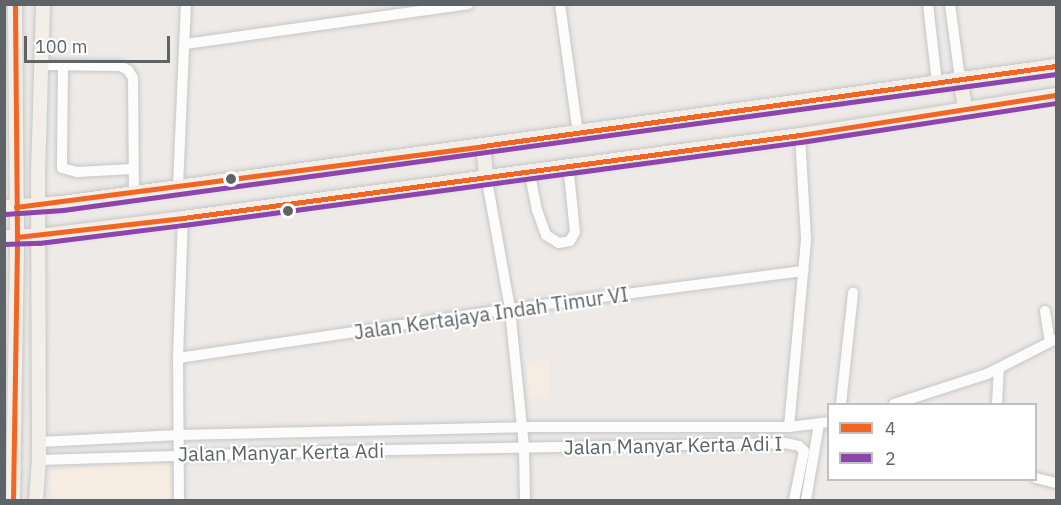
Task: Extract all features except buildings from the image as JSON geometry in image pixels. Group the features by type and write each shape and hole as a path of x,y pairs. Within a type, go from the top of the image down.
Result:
{"main road":[{"path":"13,501 9,372 15,4"},
{"path":"36,501 39,451 38,204 43,4"},
{"path":"10,207 483,146 1056,66"},
{"path":"960,79 965,108"},
{"path":"11,237 38,236 183,218 486,175 800,135 1056,95"},
{"path":"483,146 486,175"}],"street":[{"path":"178,186 186,4"},
{"path":"185,44 468,4"},
{"path":"560,4 578,133"},
{"path":"928,4 937,83"},
{"path":"950,4 960,79"},
{"path":"42,65 120,66 128,70 133,78 134,192"},
{"path":"63,66 62,168 76,172 133,169"},
{"path":"789,427 804,271 806,216 800,135"},
{"path":"529,170 537,210 546,235 559,243 570,241 575,232 568,164"},
{"path":"486,175 510,309 523,437 525,501"},
{"path":"179,501 178,358 183,218"},
{"name":"Jalan Kertajaya Indah Timur VI","path":"178,358 510,309 804,271"},
{"path":"841,403 853,293"},
{"path":"901,403 951,388 999,368 1053,341 1045,311"},
{"path":"997,403 999,368"},
{"path":"806,501 824,423"},
{"name":"Jalan Manyar Kerta Adi","path":"39,451 180,452 789,427 824,423"},
{"name":"Jalan Manyar Kerta Adi","path":"39,451 179,437 523,437"},
{"name":"Jalan Manyar Kerta Adi I","path":"523,437 793,444 804,451 794,501"},
{"path":"1037,478 1056,483"}],"shaded area":[{"path":"550,361 550,398 530,398 526,362"},
{"path":"154,460 165,461 171,469 170,500 51,500 51,471"}],"green space":[{"path":"4,5 7,5 6,193"}],"transit line":[{"name":"4","path":"13,500 17,237 15,4"},
{"name":"4","path":"16,207 483,146 1056,66"},
{"name":"2","path":"5,214 63,210 1056,74"},
{"name":"4","path":"17,237 183,218 800,135 1056,95"},
{"name":"2","path":"4,244 39,243 184,225 801,142 1056,103"}]}
